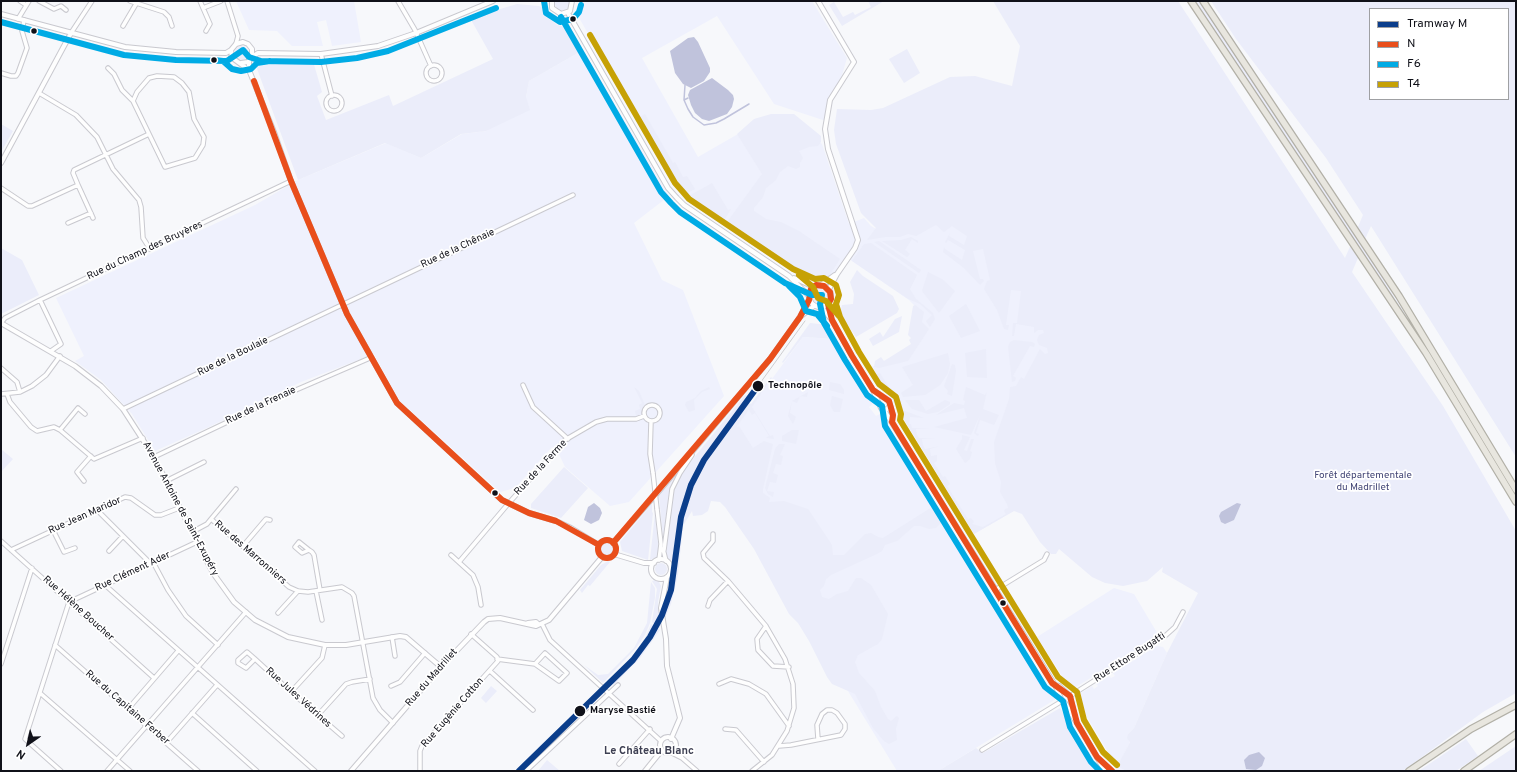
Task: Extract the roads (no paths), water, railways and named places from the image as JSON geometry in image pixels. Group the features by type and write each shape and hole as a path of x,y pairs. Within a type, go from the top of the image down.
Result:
{"highway":[{"path":"1191,1 1426,353 1516,502"},
{"path":"1203,1 1399,296 1516,490"},
{"path":"1409,771 1471,729 1516,705"},
{"path":"1464,771 1516,734"}],"street":[{"path":"20,1 26,5"},
{"path":"18,19 29,1"},
{"path":"39,1 54,9 61,6 66,10"},
{"path":"1,163 71,33 92,1"},
{"path":"130,1 164,12 169,17 172,26"},
{"path":"200,1 210,24 206,31"},
{"path":"203,8 221,1"},
{"path":"227,1 238,36 252,49 262,53"},
{"path":"398,1 416,33 431,66"},
{"path":"241,64 254,55 262,53 321,54 372,47 416,33 493,1"},
{"path":"552,1 552,8 557,13 568,13"},
{"path":"568,13 572,8 572,1"},
{"path":"818,1 854,62 852,68 834,92 829,103 826,121 828,149 858,240 855,248 837,274 829,289 831,296 828,304 832,320"},
{"path":"122,26 136,4"},
{"path":"568,13 672,193 684,205 789,276 814,287 821,285 837,274"},
{"path":"1,14 124,47 176,52 226,53 232,50 236,44 238,36"},
{"path":"1,73 16,76 18,73 27,48 22,31 24,20"},
{"path":"236,44 245,43"},
{"path":"252,49 249,70 274,132 291,181 343,304 370,358 397,403 496,495 508,504 529,513 556,521 599,545"},
{"path":"232,50 232,58"},
{"path":"226,53 249,70"},
{"path":"321,54 332,96"},
{"path":"431,66 437,66 441,71 440,78 436,80 430,79 426,74 428,68 431,66"},
{"path":"108,68 114,74 122,90 133,101 165,167 195,158 203,145 204,137 194,119 188,92 182,82 174,77 157,76 149,78 137,92 133,101"},
{"path":"39,92 76,115 97,137 118,177 139,200 141,207 143,238 150,249"},
{"path":"332,96 338,96 342,101 341,107 336,110 330,110 327,104 329,98 332,96"},
{"path":"93,218 73,173 74,170 107,156 149,134"},
{"name":"Rue du Champ des Bruyères","path":"1,323 4,318 40,300 291,181"},
{"path":"1,188 28,206 32,206 78,185"},
{"name":"Rue de la Chênaie","path":"343,304 573,195"},
{"path":"68,223 91,213"},
{"path":"789,276 809,297 814,306"},
{"path":"821,285 829,289"},
{"path":"613,543 702,441 770,359 800,317 814,287"},
{"path":"40,300 61,344 50,351"},
{"name":"Rue de la Boulaie","path":"123,409 343,304"},
{"path":"800,317 814,306 821,307 828,304"},
{"path":"821,307 832,320 873,390 881,408 892,422 1055,685 1062,700 1105,771"},
{"name":"Avenue Antoine de Saint-Exupéry","path":"1,323 60,356 88,375 123,409 154,457 213,573 224,590 246,612 265,626 288,637 325,645 363,643 406,637 441,667"},
{"path":"1,394 20,392 39,381 60,356"},
{"name":"Rue de la Frenaie","path":"154,457 282,396 370,358"},
{"path":"1,368 17,382 20,392"},
{"path":"523,385 533,407 568,439"},
{"path":"873,390 890,403 893,415 892,422"},
{"path":"7,394 10,402 31,427 37,431 54,427 60,430 94,459 143,438"},
{"path":"880,403 886,399"},
{"path":"653,405 658,408 660,412 659,417 651,422 644,416 645,409 648,406 653,405"},
{"path":"884,410 890,406"},
{"path":"60,430 78,408 85,414"},
{"name":"Rue de la Ferme","path":"459,562 508,504 568,439 596,422 607,419 636,419 644,416"},
{"path":"651,422 650,454 654,473 661,544 659,560"},
{"path":"664,550 672,489 680,473 702,441"},
{"path":"84,481 77,472 91,456"},
{"path":"166,481 204,462"},
{"path":"211,519 236,489"},
{"name":"Rue Jean Maridor","path":"11,550 96,509 125,497 131,498 154,515 161,516 179,508"},
{"path":"96,509 152,562 168,590 186,616 218,645"},
{"name":"Rue des Marronniers","path":"192,532 207,524 211,519 289,587 298,591 342,587 352,593 373,698 380,710 393,723"},
{"path":"243,546 266,519 270,520"},
{"path":"53,530 64,552 75,548"},
{"path":"713,534 713,541 704,550 703,555 728,581 766,626 776,641 789,667 793,684 794,700 789,726 779,746 764,762 752,771"},
{"path":"109,551 123,536"},
{"path":"599,545 607,540 613,543 616,548 614,554 610,558 602,557"},
{"name":"Rue Hélène Boucher","path":"1,541 154,678"},
{"name":"Rue Clément Ader","path":"69,602 197,542"},
{"path":"661,544 666,561 671,567 664,586 661,608 666,639 667,666 680,718 671,738"},
{"path":"599,545 598,550 602,557"},
{"path":"309,550 314,555 322,620"},
{"path":"614,554 644,563 654,563"},
{"path":"995,590 1044,560 1047,554"},
{"path":"451,555 473,575 478,587 481,605"},
{"path":"602,557 558,611 549,620 540,624 550,640 650,729 661,741 660,745 662,750"},
{"path":"651,568 654,563 659,560 666,561"},
{"path":"644,563 651,568 654,576 660,579 664,586"},
{"path":"1,664 32,568"},
{"path":"660,579 667,577"},
{"path":"708,606 710,600 728,581"},
{"path":"105,585 315,771"},
{"path":"278,613 298,591"},
{"path":"62,771 25,739 69,602"},
{"path":"107,771 246,612"},
{"name":"Rue Ettore Bugatti","path":"1069,696 1168,634 1175,627 1183,612"},
{"name":"Rue du Madrillet","path":"351,771 441,667 471,634 488,619 500,618 528,623 529,626 540,624"},
{"path":"766,626 757,639 758,650 773,666 789,667"},
{"path":"471,634 497,656 497,659 535,664 559,682 567,673 545,653 535,664"},
{"path":"392,638 395,656"},
{"name":"Rue du Capitaine Ferber","path":"55,645 198,771"},
{"path":"291,692 322,658 325,645"},
{"path":"128,709 178,651"},
{"path":"247,652 254,659 246,668 238,663 238,660 247,652"},
{"path":"391,686 400,682 425,653"},
{"name":"Rue Jules Védrines","path":"254,659 342,736"},
{"name":"Rue Eugènie Cotton","path":"420,771 420,751 422,746 490,671 497,659"},
{"path":"490,671 533,710"},
{"path":"318,715 346,684 370,679"},
{"path":"719,684 732,679 749,684 766,694 789,726"},
{"path":"166,743 217,685"},
{"path":"1055,685 1059,686 1069,696 1077,723"},
{"path":"526,771 618,686"},
{"path":"40,693 130,771"},
{"path":"982,750 1062,700 1064,694 1069,696"},
{"path":"1062,700 1068,702 1069,696"},
{"path":"779,746 841,735 845,729 845,724 837,713 832,710 827,710 822,714 817,725 818,739"},
{"path":"192,713 257,771"},
{"path":"619,764 650,729"},
{"path":"725,729 736,730 764,762"},
{"path":"661,741 671,738"},
{"path":"671,738 675,742 675,747 682,758"},
{"path":"670,752 675,747"},
{"path":"662,750 682,758 697,771"},
{"path":"645,771 662,750"},
{"path":"1097,757 1112,771"}],"water":[{"path":"694,37 698,42 710,68 710,72 704,81 691,88 683,84 675,73 670,51 688,38"},
{"path":"712,78 728,90 733,95 734,99 732,107 727,114 709,121 702,119 695,113 688,95 690,90"},
{"path":"594,503 600,508 602,513 599,520 591,524 584,520 588,507"},
{"path":"1237,503 1241,504 1234,520 1225,524 1221,522 1219,516 1221,512"},
{"path":"1259,752 1265,758 1262,766 1256,770 1246,769 1244,760 1249,755"}],"waterway":[{"path":"685,85 684,100 688,109 693,117 704,125 716,123 749,104"},
{"path":"684,100 688,98"}],"tram line":[{"path":"758,386 805,321"},
{"name":"M","path":"519,771 633,660 650,637 662,615 671,590 681,517 691,485 704,460 758,386"}],"place":[{"name":"Technopôle","path":"758,386"},
{"name":"Maryse Bastié","path":"580,711"}],"district":[{"name":"Le Château Blanc","path":"649,752"}],"park label":[{"name":"Forêt départementale du Madrillet","path":"1363,482"}]}
